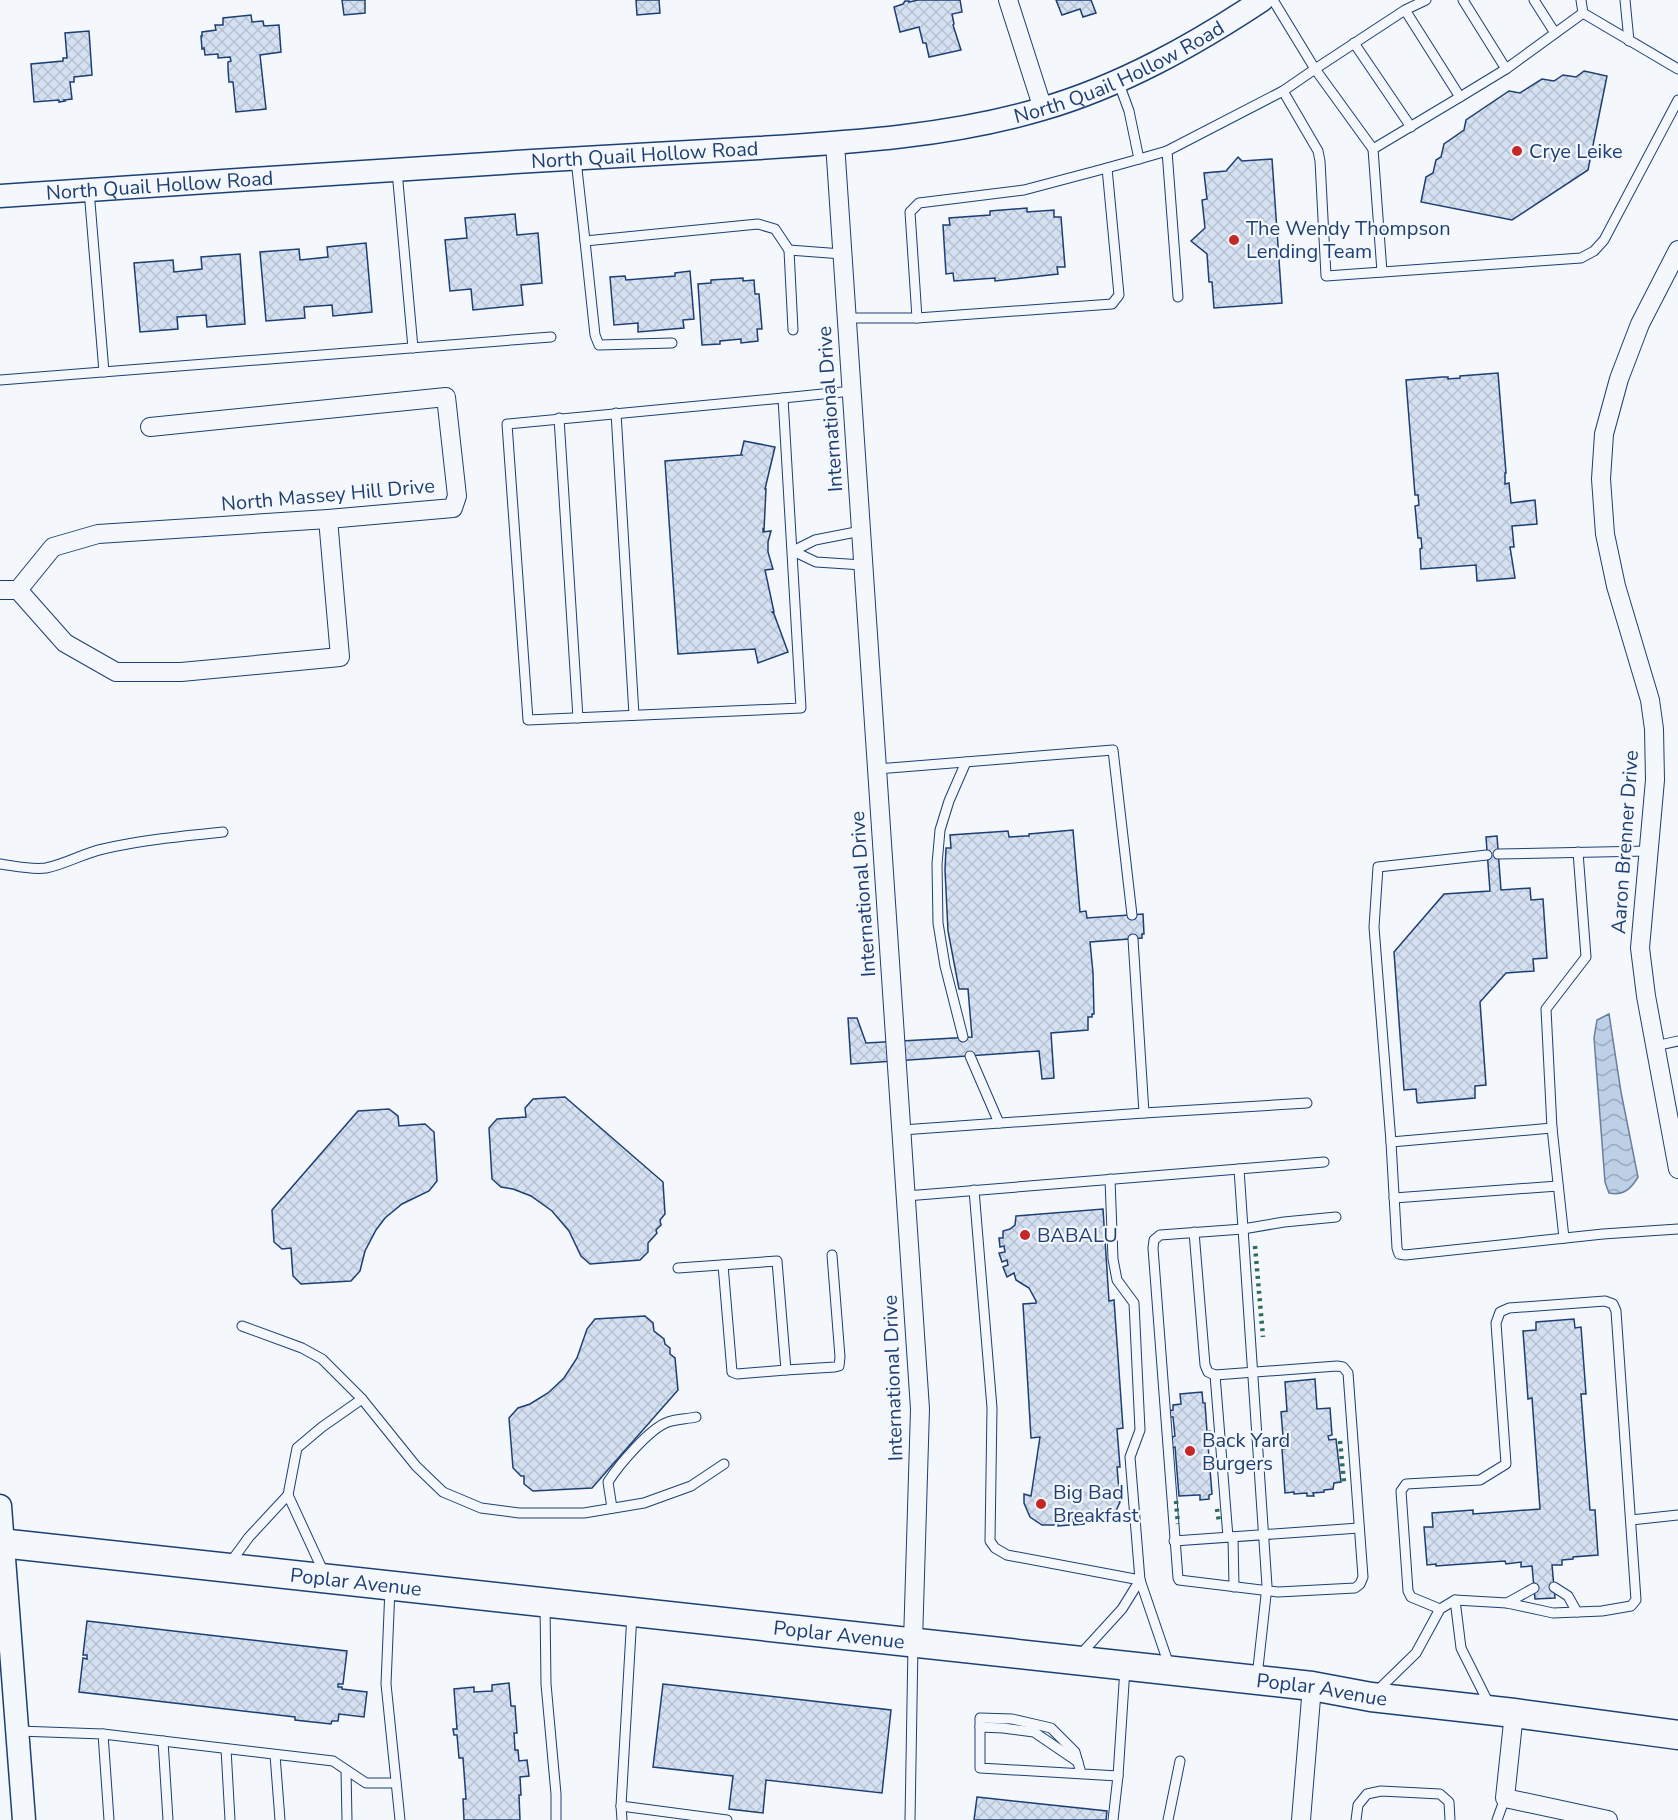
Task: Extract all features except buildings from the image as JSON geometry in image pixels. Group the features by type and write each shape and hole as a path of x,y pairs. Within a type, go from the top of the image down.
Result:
{"main road":[{"name":"Poplar Avenue","path":"1,1543 1312,1686 1371,1697 1678,1735"}],"street":[{"path":"1008,0 1043,109"},
{"name":"North Quail Hollow Road","path":"0,196 835,143 982,125 1043,109 1083,96 1118,81 1206,36 1262,0"},
{"name":"International Drive","path":"835,143 920,1409 913,1642"},
{"name":"Aaron Brenner Drive","path":"1678,250 1640,324 1619,379 1604,434 1601,479 1605,534 1616,586 1650,700 1654,729 1655,780 1640,948 1646,996 1678,1169"},
{"name":"North Massey Hill Drive","path":"18,590 53,547 98,534 328,519 453,508 458,496 446,397 150,427"},
{"path":"0,590 18,590 65,643 116,672 181,672 340,657 328,519"},
{"path":"0,1506 14,1727 24,1820"},
{"path":"1301,1820 1312,1686"},
{"path":"1504,1712 1505,1798 1608,1820"}],"lane":[{"path":"1273,0 1315,69 1373,149 1382,272"},
{"path":"917,318 910,212 919,203 1024,190 1167,151 1283,91 1405,10 1426,0"},
{"path":"1463,0 1506,69"},
{"path":"1534,0 1555,33"},
{"path":"1581,0 1583,13 1678,69"},
{"path":"1625,0 1629,41"},
{"path":"1405,10 1460,97"},
{"path":"1373,149 1506,69 1583,13"},
{"path":"1354,43 1410,127"},
{"path":"1118,81 1129,111 1139,159"},
{"path":"1283,91 1318,151 1326,276 1581,258 1594,251 1604,240 1678,100"},
{"path":"1167,151 1178,297"},
{"path":"576,158 595,334 599,345 672,343"},
{"path":"847,318 917,318 1112,304 1119,295 1107,168"},
{"path":"397,169 413,348"},
{"path":"89,190 104,372"},
{"path":"585,241 758,224 775,229 789,250 793,330"},
{"path":"789,250 842,254"},
{"path":"0,380 550,337"},
{"path":"783,398 801,708 528,720 507,424 852,391"},
{"path":"616,413 634,715"},
{"path":"559,418 578,718"},
{"path":"793,551 815,540 861,531"},
{"path":"793,551 816,562 863,566"},
{"path":"877,769 1113,750 1132,915"},
{"path":"963,1037 945,966 938,923 938,864 940,830 949,801 966,762"},
{"path":"0,864 32,869 45,868 100,849 223,832"},
{"path":"1498,854 1648,851"},
{"path":"1564,1238 1552,1128 1546,1009 1586,957 1578,852"},
{"path":"1487,855 1378,867 1374,927 1399,1254 1678,1229"},
{"path":"1132,939 1144,1113"},
{"path":"1655,1046 1678,1041"},
{"path":"970,1056 999,1123"},
{"path":"902,1130 1307,1103"},
{"path":"1391,1142 1552,1128"},
{"path":"906,1196 1324,1162"},
{"path":"1239,1169 1267,1592 1257,1680"},
{"path":"1110,1179 1113,1259 1117,1280 1134,1303 1140,1430 1130,1457 1140,1580 1170,1670"},
{"path":"1394,1198 1558,1186"},
{"path":"974,1190 992,1408 990,1541 995,1548 1007,1555 1140,1580"},
{"path":"1194,1232 1205,1365 1208,1372 1215,1375 1336,1366 1343,1367 1348,1373 1363,1577 1355,1588 1267,1592 1179,1580 1176,1572 1152,1248 1154,1240 1160,1235 1194,1232 1243,1229 1336,1217"},
{"path":"723,1265 732,1372 737,1374 839,1366 832,1256"},
{"path":"678,1268 777,1261 786,1370"},
{"path":"1371,1697 1416,1653 1440,1609 1455,1600 1507,1604 1553,1613 1602,1611 1630,1606 1636,1600 1616,1311 1612,1304 1605,1301 1509,1308 1500,1312 1496,1323 1506,1464 1480,1480 1406,1484 1401,1491 1408,1591 1411,1597 1440,1609"},
{"path":"242,1326 302,1348 322,1359 362,1399 416,1466 444,1492 481,1508 519,1513 584,1513 644,1503 691,1486 724,1464"},
{"path":"1215,1375 1234,1587"},
{"path":"227,1568 249,1537 288,1495 297,1448 322,1426 362,1399"},
{"path":"612,1508 608,1482 615,1470 642,1441 667,1422 696,1417"},
{"path":"288,1495 326,1578"},
{"path":"1631,1520 1678,1515"},
{"path":"1174,1541 1359,1528"},
{"path":"1075,1660 1122,1609 1140,1580"},
{"path":"390,1586 386,1684 400,1820"},
{"path":"1554,1587 1568,1596 1578,1612"},
{"path":"1507,1604 1534,1588"},
{"path":"1455,1600 1461,1648 1470,1668 1504,1712"},
{"path":"545,1602 546,1684 556,1794 556,1820"},
{"path":"622,1820 632,1612"},
{"path":"910,1820 913,1642"},
{"path":"1113,1820 1125,1665"},
{"path":"1082,1773 1075,1752 1051,1728 1012,1719 980,1719 980,1768 1118,1776"},
{"path":"14,1727 103,1734 333,1761 366,1783 396,1783"},
{"path":"103,1734 109,1820"},
{"path":"163,1741 168,1820"},
{"path":"226,1749 230,1820"},
{"path":"275,1755 280,1820"},
{"path":"1168,1820 1180,1761"},
{"path":"346,1770 347,1820"},
{"path":"1356,1820 1358,1805 1367,1794 1381,1791 1440,1794 1449,1802 1450,1820"},
{"path":"1497,1820 1505,1798"},
{"path":"621,1806 674,1817 727,1820"}],"water":[{"path":"1609,1014 1621,1092 1638,1177 1626,1191 1614,1194 1609,1193 1605,1182 1594,1038 1597,1020"}],"hedge":[{"path":"1255,1246 1263,1337"},
{"path":"1340,1441 1344,1482"},
{"path":"1176,1501 1178,1524"},
{"path":"1217,1509 1219,1522"}],"place":[{"name":"Crye Leike","path":"1517,151"},
{"name":"The Wendy Thompson Lending Team","path":"1234,240"},
{"name":"BABALU","path":"1025,1235"},
{"name":"Back Yard Burgers","path":"1190,1451"},
{"name":"Big Bad Breakfast","path":"1041,1504"}]}
